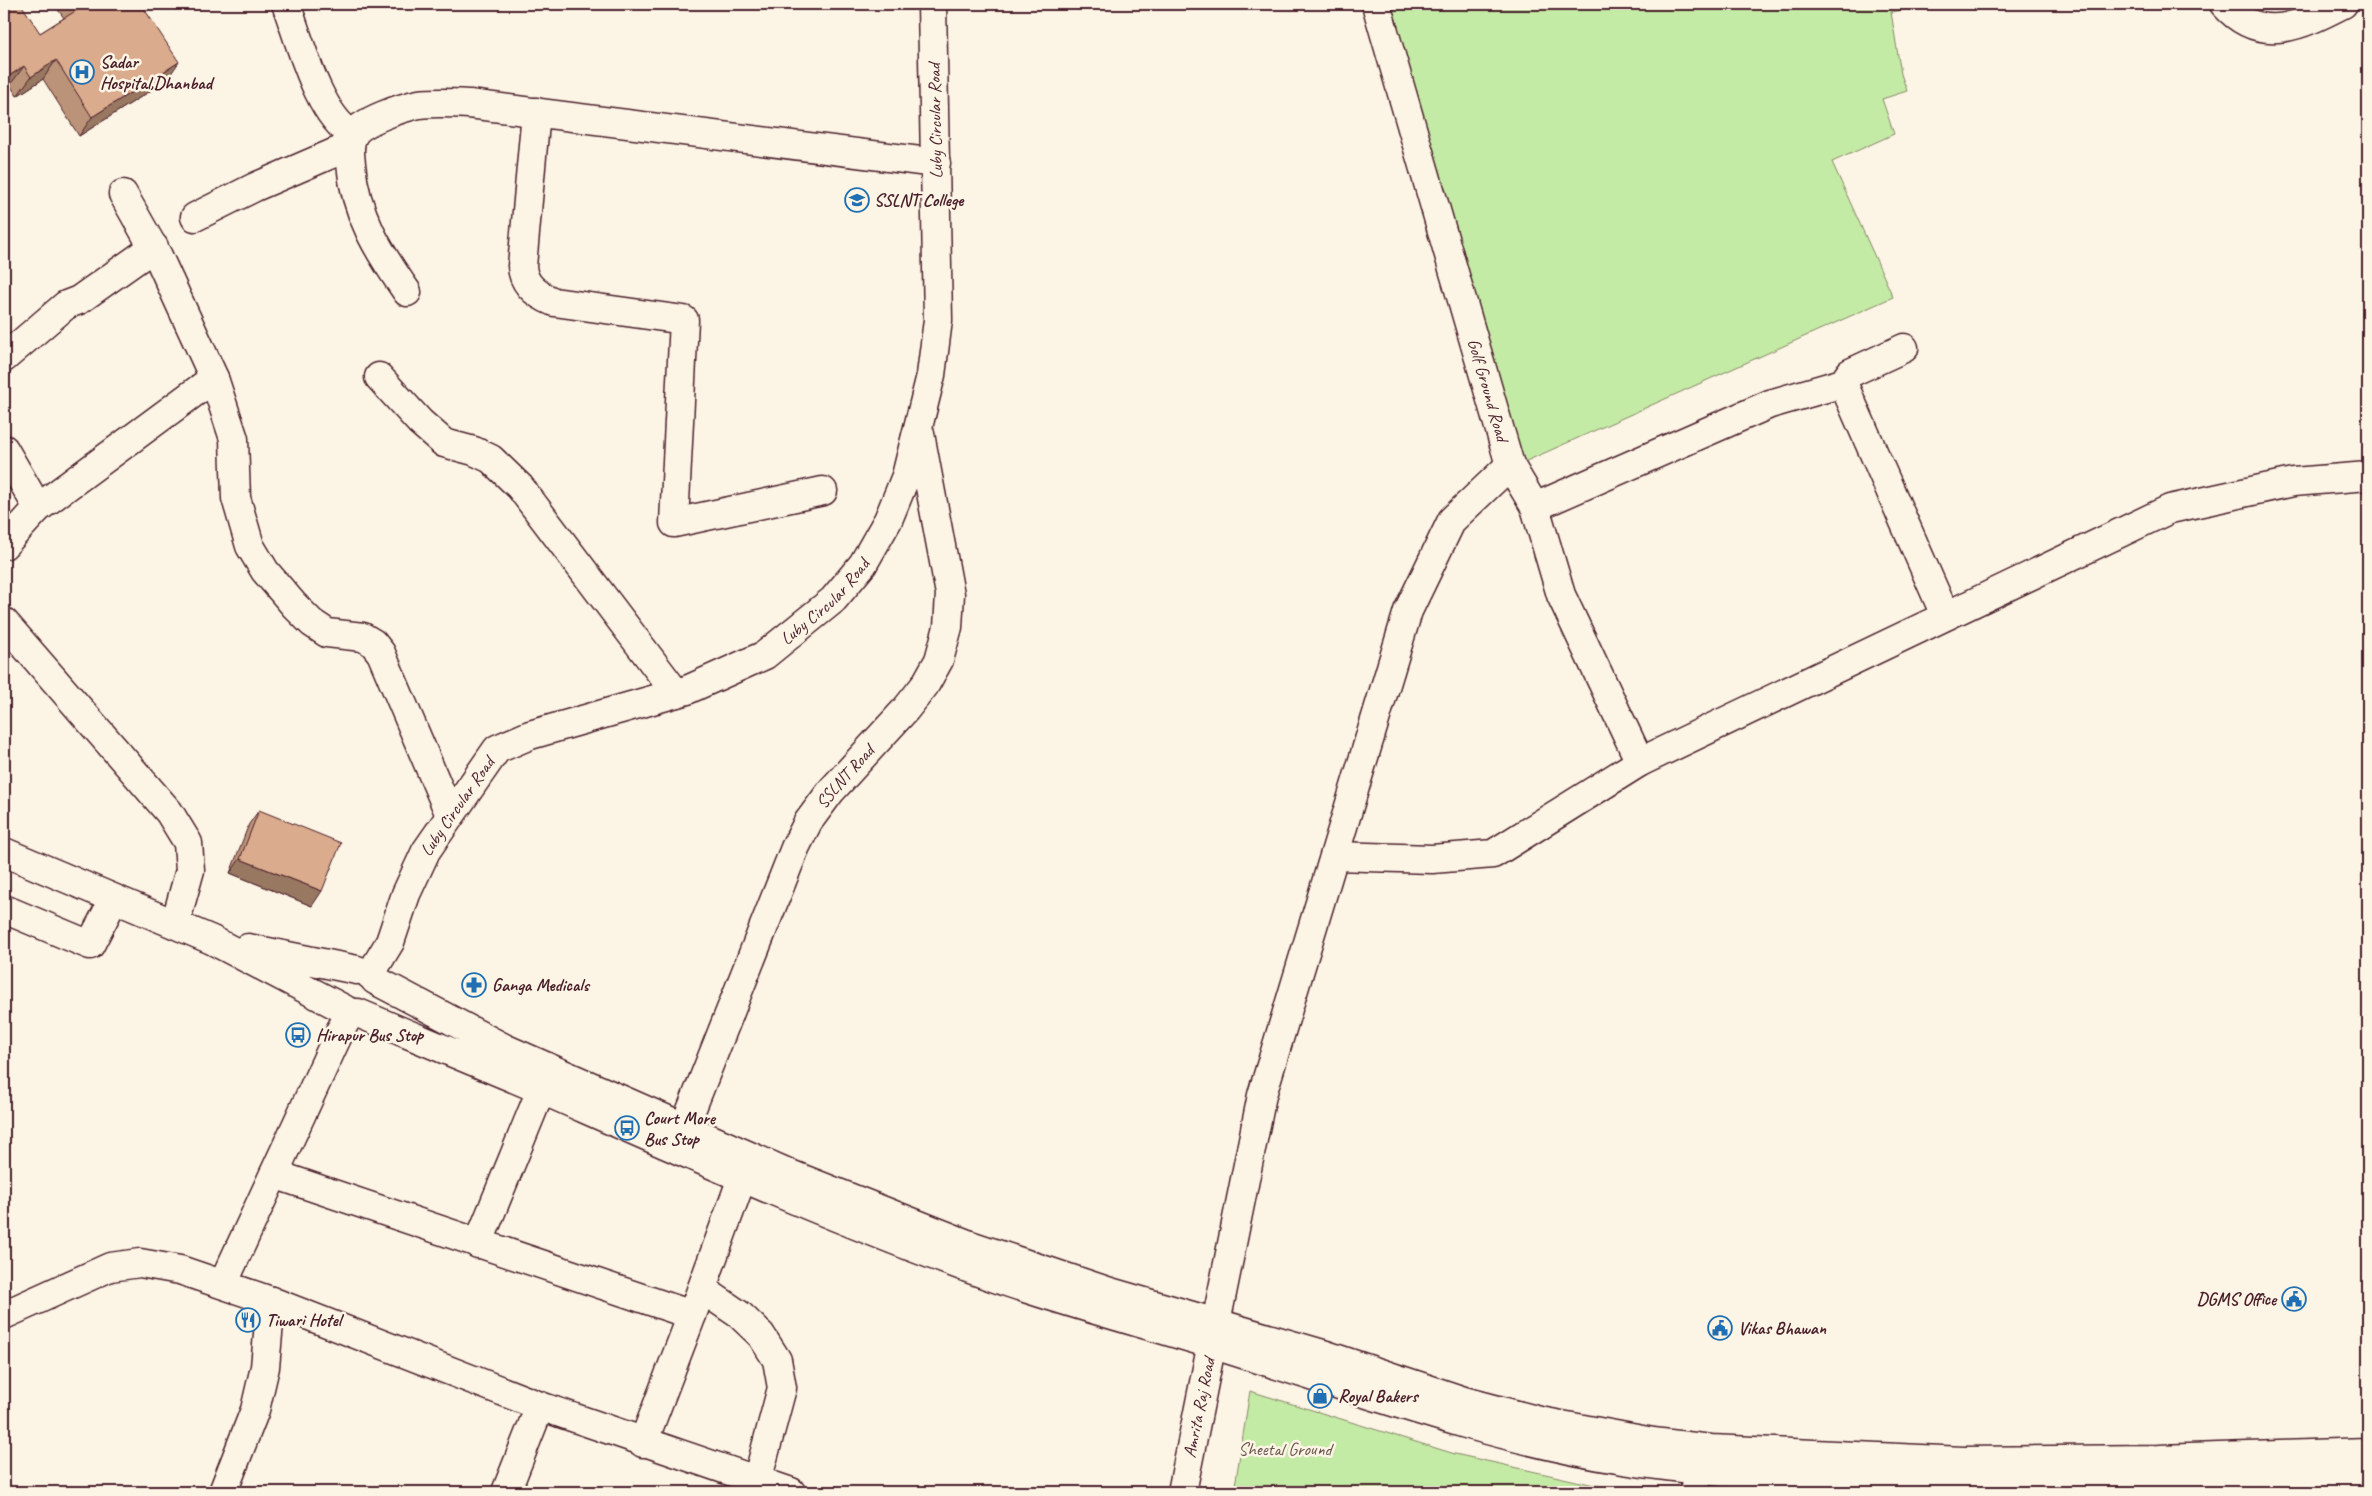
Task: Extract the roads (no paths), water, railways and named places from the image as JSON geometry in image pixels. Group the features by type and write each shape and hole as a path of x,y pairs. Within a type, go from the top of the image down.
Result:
{"main road":[{"path":"286,4 318,90 327,107 351,140 357,201 365,222 382,256 407,292"},
{"name":"Luby Circular Road","path":"367,975 390,942 406,894 426,850 497,749 530,735 676,693 764,655 833,600 863,564 888,520 906,476 931,375 938,320 932,4"},
{"name":"Golf Ground Road","path":"1376,4 1510,465 1535,507 1561,595 1640,762"},
{"path":"2224,4 2250,24 2276,30 2310,21 2343,4"},
{"path":"194,217 351,140 363,125 418,104 442,102 536,112 936,163"},
{"path":"536,112 522,266 527,283 542,297 554,302 684,320 674,523 823,490"},
{"path":"123,194 154,247 214,378 234,439 236,498 250,546 265,571 312,623 327,633 363,637 373,643 381,653 450,815"},
{"path":"4,358 66,305 79,300 154,247"},
{"path":"1535,507 1770,404 1843,382 1850,373 1904,348"},
{"path":"379,377 420,422 444,443 474,451 491,459 520,487 676,693"},
{"path":"4,545 38,508 214,378"},
{"path":"1843,382 1945,615"},
{"name":"SSLNT Road","path":"683,1140 795,848 808,822 831,791 906,710 925,685 939,660 948,627 950,594 919,426"},
{"path":"4,449 38,508"},
{"name":"Amrita Raj Road","path":"1182,1492 1262,1095 1408,611 1452,520 1510,465"},
{"path":"1335,856 1432,859 1493,854 1640,762 2170,509 2293,482 2368,476"},
{"path":"4,622 169,812 188,843 190,870 175,924"},
{"path":"4,852 212,940 351,1011 541,1090 683,1140 795,1176 970,1244 1213,1333 1415,1410 1509,1435 1696,1481 1818,1475 1963,1461 2149,1459 2368,1452"},
{"path":"4,909 90,945 114,899"},
{"path":"212,940 367,975 683,1140 742,1178 909,1246 1000,1279 1082,1306 1326,1355 1464,1401 1540,1421 1653,1442 1711,1449 1818,1475 2062,1483 2216,1483 2368,1478"},
{"path":"351,1011 370,1009 374,1004 378,992 367,975"},
{"path":"351,1011 336,996 338,982 343,976 367,975"},
{"path":"223,1284 340,1030 351,1011"},
{"path":"478,1244 541,1090"},
{"path":"274,1174 692,1315"},
{"path":"643,1443 742,1178"},
{"path":"4,1315 94,1274 123,1264 140,1263 162,1266 223,1284 271,1301 540,1406 643,1443 791,1492"},
{"path":"702,1289 740,1315 761,1335 777,1360 782,1388 757,1481"},
{"path":"224,1492 255,1410 265,1367 271,1301"},
{"path":"506,1492 540,1406"}],"place":[{"name":"Sadar Hospital,Dhanbad","path":"82,72"},
{"name":"SSLNT College","path":"857,200"},
{"name":"Ganga Medicals","path":"474,985"},
{"name":"Hirapur Bus Stop","path":"298,1035"},
{"name":"Court More Bus Stop","path":"627,1128"},
{"name":"DGMS Office","path":"2294,1299"},
{"name":"Tiwari Hotel","path":"248,1320"},
{"name":"Vikas Bhawan","path":"1720,1328"},
{"name":"Royal Bakers","path":"1320,1396"}],"park label":[{"name":"Sheetal Ground","path":"1285,1449"}]}
